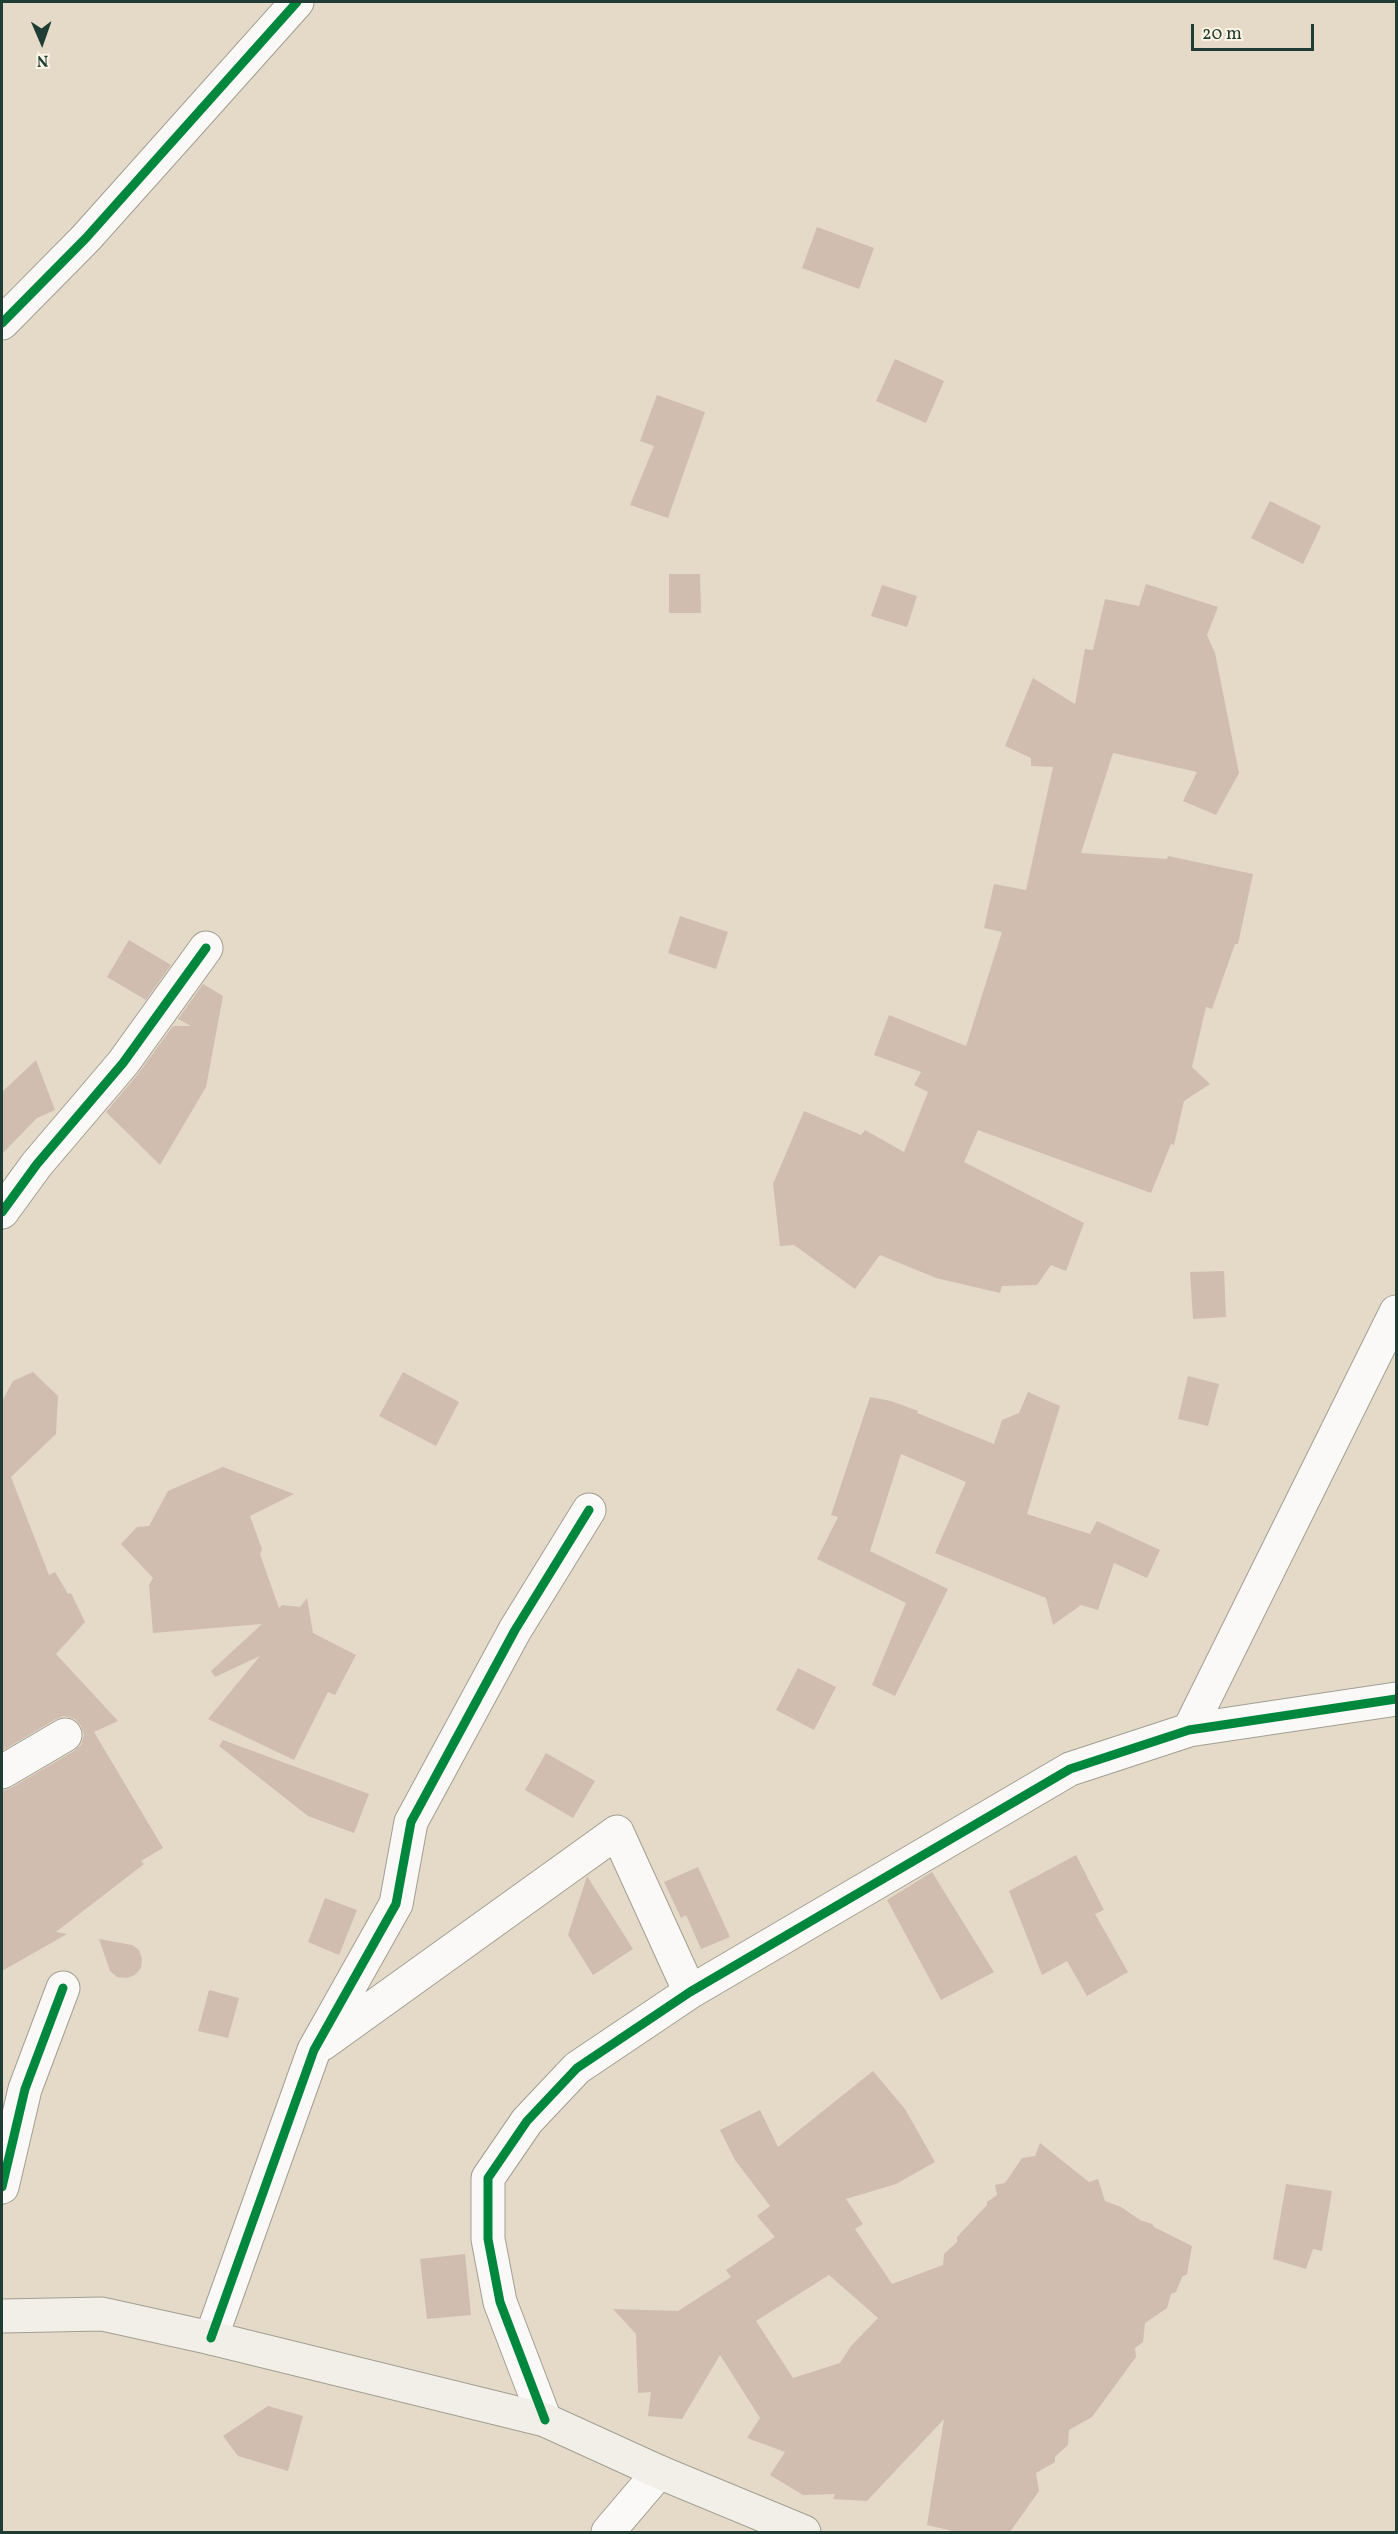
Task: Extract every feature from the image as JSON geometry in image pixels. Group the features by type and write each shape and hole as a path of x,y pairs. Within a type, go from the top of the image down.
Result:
{"street":[{"path":"2,323 86,238 297,2"},
{"path":"2,1212 37,1164 123,1063 206,948"},
{"path":"1188,1730 1396,1312"},
{"path":"211,2338 314,2050 396,1905 411,1822 515,1630 589,1510"},
{"path":"545,2420 500,2302 488,2239 488,2178 527,2121 577,2068 690,1992 1070,1769 1188,1730 1396,1699"},
{"path":"2,1772 65,1735"},
{"path":"314,2050 617,1832 690,1992"},
{"path":"2,2187 25,2089 63,1988"},
{"path":"2,2316 102,2314 211,2338 545,2420 659,2472 804,2532"},
{"path":"608,2532 659,2472"}],"building":[{"path":"817,227 874,248 859,289 802,268"},
{"path":"895,359 944,381 926,423 876,401"},
{"path":"657,395 705,412 668,518 630,505 654,446 640,441"},
{"path":"1270,501 1321,526 1303,564 1251,538"},
{"path":"669,574 700,574 701,613 669,613"},
{"path":"1146,584 1218,607 1207,635 1215,653 1239,773 1216,815 1183,801 1197,772 1113,753 1081,853 1167,859 1168,856 1253,874 1238,944 1235,944 1212,1009 1206,1007 1192,1067 1210,1084 1184,1101 1174,1145 1171,1144 1151,1193 978,1130 964,1162 1084,1223 1066,1271 1051,1265 1037,1285 1002,1286 1000,1293 936,1278 880,1255 855,1289 794,1245 780,1246 773,1184 804,1111 861,1135 865,1130 904,1152 928,1092 914,1085 921,1072 874,1055 889,1015 966,1046 1002,932 984,928 994,884 1026,890 1053,767 1031,766 1031,758 1005,746 1033,678 1075,704 1085,649 1093,650 1105,599 1139,606"},
{"path":"882,585 917,596 907,627 871,616"},
{"path":"680,916 728,932 716,969 668,953"},
{"path":"129,940 171,965 146,1000 107,977"},
{"path":"203,984 223,996 206,1087 160,1165 106,1112 138,1074 173,1026 191,1026 178,1019"},
{"path":"36,1060 55,1110 37,1118 2,1154 2,1092"},
{"path":"1224,1271 1226,1317 1193,1319 1190,1272"},
{"path":"33,1372 58,1396 56,1434 11,1477 49,1575 55,1572 68,1594 71,1593 85,1622 56,1654 118,1721 94,1732 163,1848 141,1861 144,1864 56,1932 67,1934 2,1971 2,1791 74,1751 81,1745 84,1735 75,1719 64,1716 2,1751 2,1401 13,1381"},
{"path":"403,1372 459,1402 436,1446 379,1416"},
{"path":"1188,1376 1219,1384 1208,1426 1178,1419"},
{"path":"1028,1392 1060,1406 1027,1514 1090,1534 1097,1521 1160,1550 1147,1578 1114,1563 1098,1610 1081,1605 1053,1625 1046,1598 935,1553 966,1482 901,1454 870,1551 948,1589 895,1696 872,1685 906,1603 817,1559 838,1517 831,1515 870,1397 891,1401 918,1411 917,1413 994,1444 1002,1420 1019,1413"},
{"path":"223,1467 294,1494 250,1516 262,1549 260,1554 279,1608 282,1605 300,1607 307,1598 313,1633 356,1655 335,1695 328,1692 294,1760 208,1719 260,1656 215,1677 211,1671 262,1624 153,1633 149,1585 153,1578 121,1544 137,1527 149,1526 168,1491"},
{"path":"798,1668 836,1687 814,1730 776,1710"},
{"path":"223,1740 369,1794 354,1833 308,1816 219,1746"},
{"path":"546,1753 595,1781 573,1818 525,1790"},
{"path":"1076,1855 1104,1910 1095,1914 1128,1972 1087,1996 1067,1961 1042,1975 1009,1891"},
{"path":"698,1867 730,1937 701,1949 686,1915 681,1918 664,1882"},
{"path":"932,1872 994,1972 941,2000 887,1900"},
{"path":"587,1876 633,1949 593,1975 568,1935"},
{"path":"325,1898 357,1910 339,1955 308,1942"},
{"path":"99,1939 132,1945 139,1950 142,1959 141,1968 135,1975 127,1978 117,1977 110,1971"},
{"path":"209,1990 239,1998 228,2038 198,2031"},
{"path":"873,2071 905,2109 935,2162 896,2184 846,2199 863,2224 855,2229 892,2284 943,2265 944,2254 957,2242 957,2237 987,2205 987,2202 997,2195 995,2185 1005,2183 1022,2158 1035,2156 1040,2143 1089,2182 1098,2179 1105,2201 1121,2207 1140,2220 1192,2246 1187,2274 1182,2277 1176,2292 1171,2294 1167,2308 1145,2323 1143,2342 1135,2348 1136,2357 1092,2417 1069,2430 1068,2445 1055,2457 1055,2462 1036,2473 1039,2491 1010,2532 957,2532 927,2525 944,2419 867,2501 833,2499 835,2494 803,2495 770,2475 785,2452 747,2438 760,2418 720,2355 682,2419 648,2416 651,2392 638,2393 636,2334 613,2309 678,2311 731,2277 726,2270 775,2237 757,2216 770,2206 735,2160 720,2130 760,2110 778,2147","holes":["829,2275 878,2318 851,2346 840,2363 793,2378 756,2321"]},
{"path":"1286,2184 1332,2191 1322,2251 1313,2249 1306,2269 1273,2259"},
{"path":"465,2254 471,2315 427,2319 420,2259"},
{"path":"268,2406 303,2416 288,2471 238,2456 223,2436"}],"cycle path":[{"path":"2,323 86,238 297,2"},
{"path":"2,1212 37,1164 123,1063 206,948"},
{"path":"211,2338 314,2050 396,1904 411,1822 515,1630 589,1510"},
{"path":"545,2420 500,2302 488,2239 488,2178 527,2121 577,2068 690,1992 1070,1769 1189,1730 1396,1699"},
{"path":"2,2187 25,2089 63,1988"}]}
